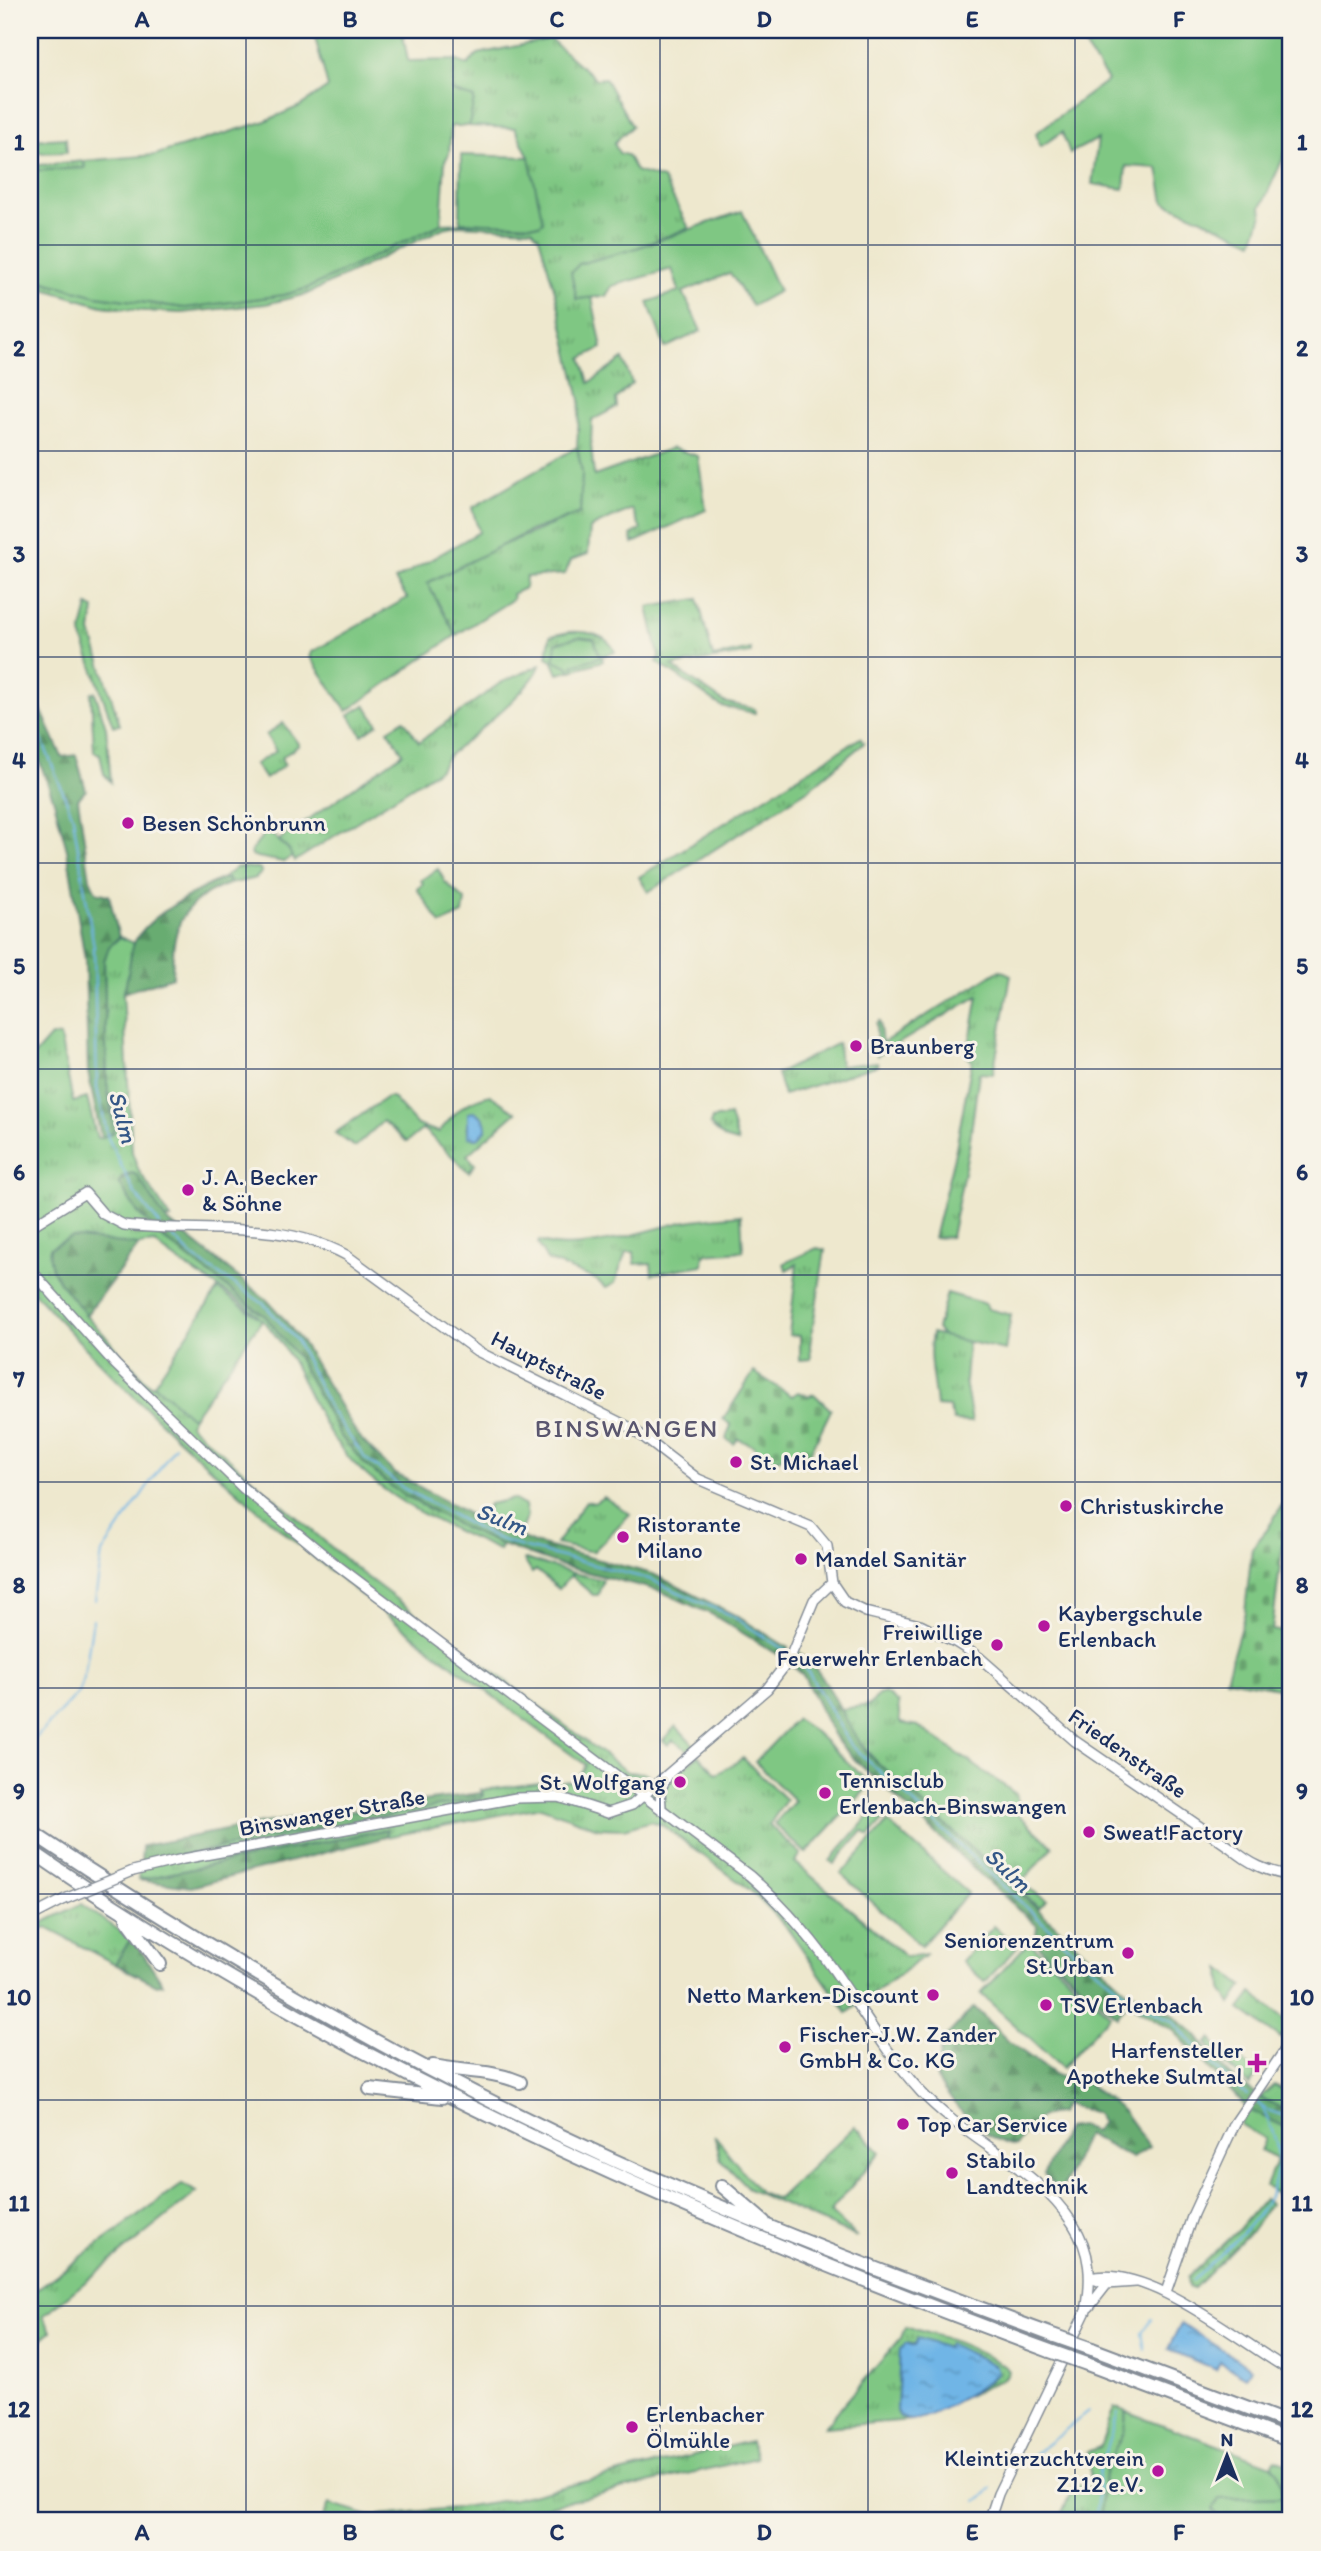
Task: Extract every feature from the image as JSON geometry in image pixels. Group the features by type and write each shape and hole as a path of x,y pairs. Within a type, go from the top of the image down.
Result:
{"highway":[{"path":"30,1831 211,1948 412,2061 610,2158 766,2225 1291,2424"},
{"path":"30,1850 117,1908 267,1998 451,2098 698,2213 1050,2351 1291,2441"},
{"path":"117,1908 149,1945 160,1964"},
{"path":"412,2061 459,2072 499,2074 520,2082"},
{"path":"370,2089 451,2098"},
{"path":"722,2186 766,2225"}],"street":[{"name":"Hauptstraße","path":"30,1227 85,1193 112,1221 139,1227 172,1226 304,1237 346,1255 477,1350 633,1429 698,1479 811,1527 827,1546 832,1583"},
{"path":"30,1269 116,1365 243,1488 329,1559 722,1852 789,1914 837,1976 890,2055 923,2094 943,2113 1041,2187 1063,2209 1082,2241 1090,2278 1086,2311"},
{"name":"Friedenstraße","path":"832,1583 839,1597 853,1607 920,1625 979,1657 1083,1747 1249,1863 1262,1870 1291,1876"},
{"name":"Binswanger Straße","path":"30,1917 65,1899 133,1871 183,1859 516,1798 559,1797 608,1813 625,1810 767,1689 789,1660 814,1600 832,1583"},
{"path":"661,1807 660,1790 668,1774"},
{"path":"1166,2292 1194,2214 1246,2105 1291,2041"},
{"path":"1090,2278 1125,2277 1166,2292 1291,2371"},
{"path":"1090,2278 1107,2284 1139,2282"},
{"path":"989,2521 998,2494 1086,2311 1107,2284"}],"green space":[{"path":"313,30 402,30 408,61 455,60 452,91 474,98 469,126 451,126 449,154 445,161 441,224 308,288 284,295 185,308 97,296 30,278 30,171 85,168 84,161 155,155 263,122 300,106 328,87"},
{"path":"1073,30 1291,30 1291,141 1261,207 1262,215 1253,242 1164,202 1158,168 1126,166 1124,189 1092,184 1098,139 1070,153 1062,132 1040,147 1036,133 1108,80"},
{"path":"550,39 596,79 605,78 632,126 614,143 619,153 627,155 636,171 663,179 689,228 631,250 579,264 576,299 592,297 602,348 582,358 589,383 623,359 632,383 616,399 617,407 592,420 594,476 672,448 698,456 706,510 633,543 631,535 641,529 632,509 590,528 588,554 571,560 565,574 526,577 525,588 512,594 513,599 456,635 427,583 486,552 580,513 582,473 577,447 580,400 556,295 539,237 532,229 458,225 443,228 307,294 266,304 181,313 102,306 30,285 30,278 97,296 185,308 284,295 308,288 441,224 512,222 539,225 529,157 515,128 469,126 474,99 452,91 455,60 467,65 478,54"},
{"path":"66,138 67,152 30,153 30,140"},
{"path":"461,155 529,157 543,222 539,225 460,222"},
{"path":"84,161 85,168 30,173 30,166"},
{"path":"742,211 779,291 752,306 730,273 683,292 701,331 665,348 648,302 679,291 672,269 612,286 606,296 577,299 571,273 579,264 631,250"},
{"path":"577,447 582,473 580,513 530,531 427,583 456,635 347,711 310,657 312,652 407,598 395,580 479,532 472,508"},
{"path":"698,599 713,657 751,649 751,653 672,666 724,702 755,709 755,713 721,706 657,662 659,657 648,607"},
{"path":"88,606 94,609 91,632 120,725 113,726 81,634"},
{"path":"569,632 602,637 615,652 602,656 603,661 558,674 552,660 547,657 550,636"},
{"path":"578,637 594,639 600,657 573,665 575,670 571,671 569,667 554,660 556,643"},
{"path":"540,665 527,686 448,756 440,769 295,861 279,840 403,753 388,730 404,720 419,742 500,683"},
{"path":"30,685 62,757 76,755 86,790 78,799 90,879 96,892 109,895 119,937 109,947 104,961 107,1083 114,1132 101,1138 88,1072 85,959 67,850 54,801 30,735"},
{"path":"95,692 106,727 111,782 104,774 100,754 94,752 91,693"},
{"path":"365,705 378,724 362,735 349,715"},
{"path":"283,723 299,745 281,758 285,765 265,779 255,764 276,751 266,735"},
{"path":"860,738 864,743 809,789 648,892 639,877"},
{"path":"267,830 289,850 292,857 283,862 252,856 251,852"},
{"path":"237,867 259,868 262,872 256,878 229,884 228,879 223,878"},
{"path":"438,869 445,882 465,900 463,914 441,924 417,889 423,884 421,880"},
{"path":"223,878 228,879 229,884 200,899 189,908 182,919 174,945 173,977 123,993 133,946 141,932 174,905"},
{"path":"120,937 134,943 130,976 123,993 132,1152 139,1171 171,1219 164,1219 132,1173 122,1177 119,1183 164,1239 266,1317 298,1358 341,1437 417,1503 502,1545 499,1550 427,1516 382,1488 361,1471 343,1452 328,1430 274,1333 251,1310 155,1243 139,1245 86,1315 151,1386 154,1384 192,1418 189,1424 360,1572 627,1772 646,1773 663,1787 698,1755 717,1774 743,1758 786,1800 769,1825 801,1854 795,1862 906,1957 927,1954 847,2013 789,1930 751,1891 662,1825 651,1821 624,1829 598,1828 541,1807 386,1837 387,1829 138,1880 141,1863 484,1796 481,1790 573,1782 586,1765 366,1599 225,1482 158,1420 30,1288 30,1060 51,1036 60,1037 73,1102 87,1098 97,1138 101,1138 114,1115 107,1083 104,960 109,947"},
{"path":"1000,970 1011,975 993,1074 979,1073 969,1147 951,1237 934,1238 956,1148 972,1061 967,1056 978,996 877,1056 876,1023 879,1021 882,1043"},
{"path":"838,1043 840,1066 877,1062 878,1065 784,1095 777,1074"},
{"path":"490,1095 516,1112 467,1155 475,1164 469,1172 423,1129 407,1142 383,1121 355,1147 335,1133 387,1097 392,1097 417,1125 439,1132 460,1109 472,1101"},
{"path":"730,1116 738,1142 726,1139 710,1125 712,1119"},
{"path":"132,1173 137,1175 165,1219 267,1300 284,1319 305,1347 358,1436 394,1473 472,1516 534,1543 653,1574 737,1616 788,1648 784,1658 711,1614 660,1591 559,1565 502,1545 463,1528 394,1489 365,1464 341,1437 298,1358 266,1317 164,1239 138,1213 119,1183"},
{"path":"741,1215 743,1251 704,1254 703,1265 652,1274 651,1263 635,1264 634,1252 626,1252 615,1283 606,1288 595,1279 547,1260 538,1244 539,1241 555,1245 592,1244 687,1221"},
{"path":"71,1237 139,1245 86,1315 61,1284 50,1257 50,1248"},
{"path":"817,1248 825,1250 810,1345 811,1359 800,1360 800,1336 789,1335 797,1264 786,1270 784,1263"},
{"path":"218,1289 262,1320 192,1418 154,1384"},
{"path":"947,1293 986,1304 988,1309 1011,1315 1005,1350 943,1336 937,1329"},
{"path":"932,1333 968,1342 965,1381 972,1422 954,1421 949,1407 936,1406 931,1360"},
{"path":"754,1372 792,1396 798,1392 809,1396 814,1394 831,1410 809,1455 785,1456 773,1460 758,1454 754,1446 738,1439 734,1444 726,1439 731,1425 723,1419"},
{"path":"604,1497 630,1514 593,1552 556,1544 586,1501 594,1503"},
{"path":"513,1499 525,1506 527,1516 520,1532 483,1516 489,1504"},
{"path":"1283,1503 1288,1503 1272,1630 1291,1633 1290,1690 1226,1679 1245,1612 1252,1548 1267,1530"},
{"path":"524,1560 573,1573 559,1589 536,1570 532,1573"},
{"path":"573,1573 603,1580 598,1595 593,1595 571,1576"},
{"path":"796,1650 819,1673 868,1754 1126,1990 1170,2013 1196,2035 1228,2074 1260,2097 1291,2113 1291,2130 1249,2110 1174,2031 1127,2003 1117,2017 1045,1953 1035,1940 1037,1926 835,1739 803,1675 789,1663"},
{"path":"885,1693 898,1703 900,1723 918,1726 1016,1794 1019,1815 1053,1847 1024,1879 1025,1886 1047,1900 1039,1908 897,1782 871,1756 849,1726 841,1709 870,1705 878,1695"},
{"name":"Tennisclub Erlenbach-Binswangen","path":"796,1719 814,1731 871,1784 806,1853 774,1824 795,1801 755,1762"},
{"path":"676,1726 694,1745 688,1751 673,1740 668,1745 663,1740"},
{"path":"482,1793 482,1798 141,1863 142,1846 262,1823"},
{"path":"876,1808 886,1817 869,1836 863,1831 834,1864 830,1861"},
{"path":"888,1822 968,1893 921,1946 841,1874"},
{"path":"388,1829 386,1837 191,1887 138,1880"},
{"path":"81,1904 135,1941 130,1940 115,1964 47,1928 30,1933 30,1929"},
{"path":"994,1926 1017,1947 985,1982 962,1961"},
{"path":"130,1940 135,1941 163,1984 157,1985 115,1964"},
{"name":"TSV Erlenbach","path":"1029,1942 1110,2015 1062,2068 981,1994"},
{"path":"1221,1969 1243,1986 1231,2004 1222,1989"},
{"path":"1252,1993 1291,2025 1291,2030 1280,2038 1240,2009"},
{"path":"974,2007 1009,2042 1057,2076 1082,2079 1124,2112 1149,2147 1132,2158 1086,2134 1061,2192 1044,2174 1066,2128 1081,2126 1094,2131 1102,2123 1096,2113 1064,2104 1060,2113 1045,2116 1034,2123 1016,2146 980,2129 951,2100 936,2078 942,2041"},
{"path":"1211,2038 1220,2053 1230,2060 1234,2054 1257,2074 1250,2085 1220,2060 1207,2043"},
{"path":"1274,2085 1291,2093 1291,2113 1260,2097"},
{"path":"1249,2110 1291,2130 1291,2206 1266,2186 1277,2159 1260,2151 1265,2139 1240,2124"},
{"path":"855,2126 880,2152 830,2212 857,2237 750,2190 721,2160 714,2135 759,2192 778,2199"},
{"path":"182,2184 197,2192 43,2316 51,2331 30,2349 30,2294"},
{"path":"1264,2199 1270,2204 1250,2232 1193,2289 1188,2287 1187,2278 1239,2229"},
{"path":"905,2327 968,2347 1005,2366 1009,2371 1006,2377 938,2410 990,2381 996,2366 948,2343 946,2348 906,2343 900,2349 897,2411 900,2417 912,2420 824,2427 901,2338"},
{"path":"1114,2407 1125,2411 1126,2419 1106,2470 1102,2521 1058,2521 1075,2484 1091,2489 1088,2452 1100,2447"},
{"path":"1125,2411 1272,2465 1278,2472 1283,2497 1219,2499 1213,2509 1222,2521 1102,2521 1101,2502 1105,2476 1125,2427"},
{"path":"751,2441 756,2458 500,2517 464,2521 321,2521 329,2504 369,2516 454,2508 514,2499"},
{"path":"1276,2459 1291,2465 1291,2521 1281,2521 1279,2513 1269,2521 1222,2521 1213,2509 1219,2499 1283,2497 1278,2473 1272,2465"}],"water":[{"path":"468,1113 480,1115 486,1127 478,1138 468,1137"},
{"path":"1181,2323 1251,2368 1246,2377 1220,2362 1216,2370 1168,2349"},
{"path":"918,2338 946,2348 948,2343 996,2366 998,2372 944,2409 920,2419 900,2417 897,2411 900,2349 906,2343 914,2346"}],"waterway":[{"name":"Sulm","path":"30,710 73,817 94,947 97,1088 108,1138 134,1192 160,1225"},
{"name":"Sulm","path":"167,1231 193,1257 264,1304 296,1340 331,1411 365,1458 403,1488 491,1536 522,1547 649,1579 732,1616 789,1653"},
{"path":"95,1600 102,1553 175,1446"},
{"path":"30,1744 78,1693 85,1672 93,1619"},
{"name":"Sulm","path":"793,1656 804,1665 851,1745 1078,1955 1137,2003 1172,2021 1222,2074 1247,2095"},
{"name":"Sulm","path":"1255,2100 1267,2110 1291,2118"},
{"path":"1192,2281 1251,2223 1273,2188 1277,2148 1262,2106"},
{"path":"1277,2147 1291,2156"},
{"path":"1145,2350 1142,2333 1152,2319"},
{"path":"1030,2458 1088,2412"},
{"path":"1096,2521 1099,2470 1118,2413"},
{"path":"977,2501 992,2489"},
{"path":"911,2520 954,2515"}],"place":[{"name":"Besen Schönbrunn","path":"128,823"},
{"name":"Braunberg","path":"856,1046"},
{"name":"J. A. Becker & Söhne","path":"188,1190"},
{"name":"St. Michael","path":"736,1462"},
{"name":"Christuskirche","path":"1066,1506"},
{"name":"Ristorante Milano","path":"623,1537"},
{"name":"Mandel Sanitär","path":"801,1559"},
{"name":"Kaybergschule Erlenbach","path":"1044,1626"},
{"name":"Freiwillige Feuerwehr Erlenbach","path":"997,1645"},
{"name":"St. Wolfgang","path":"680,1782"},
{"name":"Tennisclub Erlenbach-Binswangen","path":"825,1793"},
{"name":"Sweat!Factory","path":"1089,1832"},
{"name":"Seniorenzentrum St.Urban","path":"1128,1953"},
{"name":"Netto Marken-Discount","path":"933,1995"},
{"name":"TSV Erlenbach","path":"1046,2005"},
{"name":"Fischer-J.W. Zander GmbH & Co. KG","path":"785,2047"},
{"name":"Harfensteller Apotheke Sulmtal","path":"1257,2063"},
{"name":"Top Car Service","path":"903,2124"},
{"name":"Stabilo Landtechnik","path":"952,2173"},
{"name":"Erlenbacher Ölmühle","path":"632,2427"},
{"name":"Kleintierzuchtverein Z112 e.V.","path":"1158,2471"}],"district":[{"name":"BINSWANGEN","path":"627,1428"}]}
